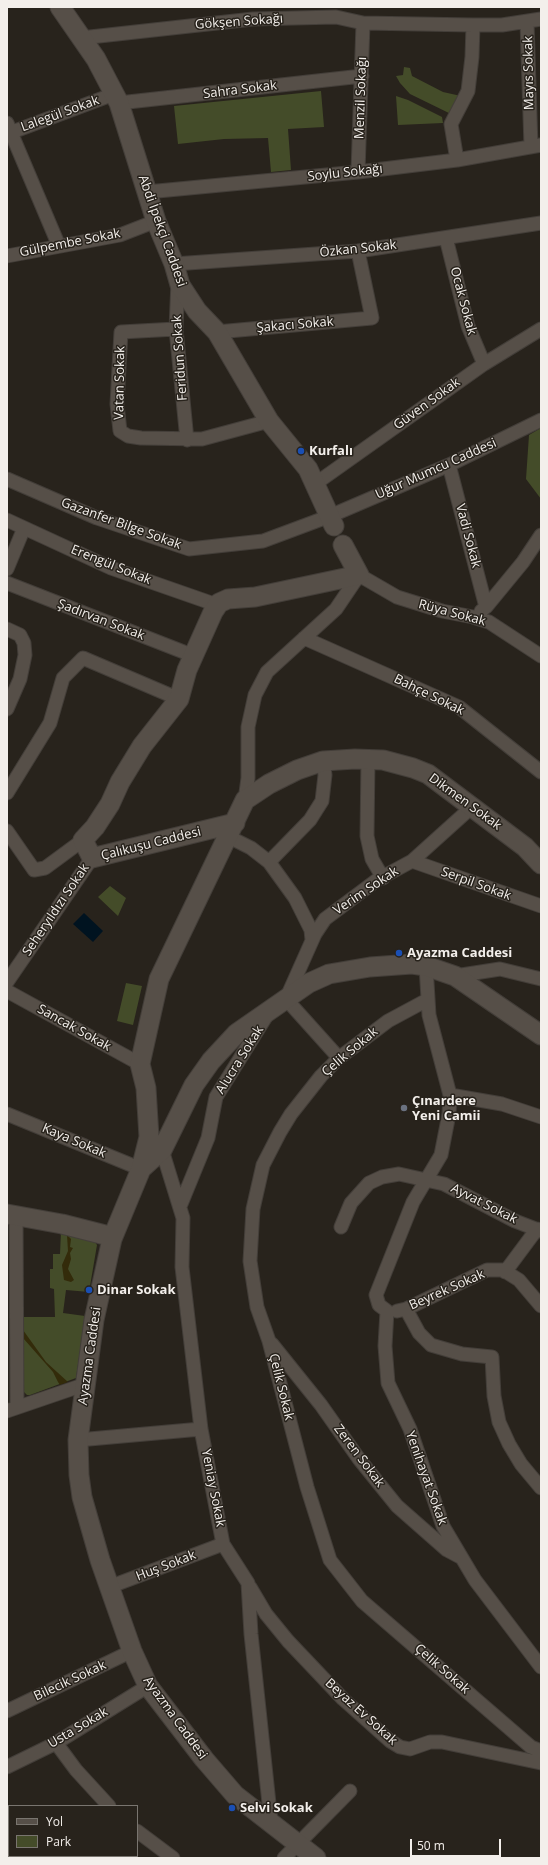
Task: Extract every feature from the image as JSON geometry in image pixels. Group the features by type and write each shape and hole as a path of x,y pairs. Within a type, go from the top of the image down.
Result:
{"street":[{"name":"Abdi İpekçi Caddesi","path":"60,7 96,59 116,99 156,221 188,299 204,320 217,332 269,421 308,469 332,521"},
{"name":"Gökşen Sokağı","path":"81,38 336,12 363,23 502,25 541,19"},
{"name":"Mayıs Sokak","path":"527,22 536,146"},
{"name":"Menzil Sokağı","path":"358,172 363,23"},
{"path":"457,160 451,124 468,91 472,57 473,25"},
{"name":"Sahra Sokak","path":"116,99 362,76"},
{"name":"Lalegül Sokak","path":"8,130 116,99"},
{"path":"8,130 59,246"},
{"name":"Soylu Sokağı","path":"147,192 358,172 457,160 536,146"},
{"name":"Gülpembe Sokak","path":"7,256 120,235 156,221"},
{"name":"Özkan Sokak","path":"176,270 358,251 541,224"},
{"name":"Ocak Sokak","path":"446,238 468,326 484,364"},
{"name":"Şakacı Sokak","path":"217,332 372,318 358,251"},
{"name":"Feridun Sokak","path":"176,270 176,329 187,440"},
{"name":"Vatan Sokak","path":"176,329 121,332 116,404 120,431 128,436 141,438 187,440 202,439 269,421"},
{"name":"Güven Sokak","path":"315,484 484,364 541,330"},
{"name":"Uğur Mumcu Caddesi","path":"332,521 541,420"},
{"name":"Vadi Sokak","path":"449,465 486,607"},
{"name":"Gazanfer Bilge Sokak","path":"7,479 97,518 189,549 264,541 332,521"},
{"name":"Erengül Sokak","path":"7,520 111,568 217,605"},
{"path":"332,521 329,531 329,540 333,545 343,545 359,575"},
{"path":"7,569 24,528"},
{"path":"472,617 486,607 523,562 541,536"},
{"path":"217,605 228,599 255,597 359,575"},
{"path":"141,1169 149,1137 146,1088 140,1064 159,979 232,830 245,800 248,778 248,727 255,695 267,672 336,609 359,575"},
{"name":"Rüya Sokak","path":"359,575 397,597 442,611 489,622 541,656"},
{"name":"Şadırvan Sokak","path":"7,583 194,656"},
{"name":"Çalıkuşu Caddesi","path":"217,605 183,682 179,699 142,746 120,782 110,804 95,827 83,840 92,858 232,830"},
{"path":"7,630 20,635 24,643 25,655 20,679 7,709"},
{"name":"Bahçe Sokak","path":"304,638 460,707 541,772"},
{"path":"7,793 50,723 63,678 83,658 179,699"},
{"path":"368,759 367,836 372,859 383,878"},
{"name":"Dikmen Sokak","path":"245,800 269,784 297,770 323,761 368,759 383,760 413,768 428,774 473,806 525,847 541,864"},
{"path":"269,862 310,820 322,801 325,775 323,761"},
{"name":"Verim Sokak","path":"279,1003 312,940 325,919 377,880 412,861 473,806"},
{"path":"232,830 250,848 269,862 295,898 311,930 312,940"},
{"path":"7,831 34,870 45,868 83,840"},
{"name":"Seheryıldızı Sokak","path":"7,982 92,858"},
{"name":"Serpil Sokak","path":"412,861 541,906"},
{"name":"Ayazma Caddesi","path":"316,1858 235,1795 204,1759 148,1686 132,1651 88,1525 78,1475 78,1440 94,1320 113,1237 141,1169 162,1150 194,1085 211,1061 237,1033 309,983 341,972 394,965 426,966 455,976 541,1035"},
{"path":"387,1310 379,1305 376,1295 407,1216 426,1179 441,1155 447,1129 450,1095 433,1032 427,1000 426,966"},
{"path":"455,976 500,969 541,979"},
{"name":"Sancak Sokak","path":"7,991 140,1064"},
{"name":"Çelik Sokak","path":"427,1000 388,1021 339,1058 321,1076 291,1114 263,1164 253,1209 250,1261 257,1307 269,1341 309,1494 330,1560 362,1601 531,1747 541,1751"},
{"path":"279,1003 339,1058"},
{"name":"Alucra Sokak","path":"181,1204 208,1138 216,1097 279,1003"},
{"path":"450,1095 502,1104 541,1117"},
{"name":"Kaya Sokak","path":"7,1114 141,1169"},
{"name":"Yeniay Sokak","path":"162,1150 181,1204 183,1218 182,1267 202,1429 223,1544 248,1583 251,1634 271,1822"},
{"name":"Ayvat Sokak","path":"341,1227 351,1203 361,1191 374,1180 399,1174 426,1179 455,1188 481,1204 539,1230"},
{"path":"86,1384 12,1409 11,1215 62,1224 113,1237"},
{"path":"539,1230 505,1272 518,1280 541,1306"},
{"name":"Beyrek Sokak","path":"387,1310 406,1309 487,1270 505,1272"},
{"path":"406,1309 419,1333 431,1345 462,1354 492,1357 494,1396 499,1422 509,1444 521,1464 541,1488"},
{"name":"Yenihayat Sokak","path":"387,1310 385,1346 388,1383 410,1429 443,1526 475,1580 541,1667"},
{"name":"Zeren Sokak","path":"269,1341 321,1404 359,1460 397,1506 446,1550 462,1558"},
{"path":"78,1440 202,1429"},
{"name":"Huş Sokak","path":"109,1587 223,1544"},
{"name":"Beyaz Ev Sokak","path":"248,1583 266,1614 288,1641 344,1699 395,1744 400,1747 410,1749 430,1742 442,1742 541,1763"},
{"name":"Bilecik Sokak","path":"7,1711 132,1651"},
{"name":"Usta Sokak","path":"7,1767 56,1743 148,1686"},
{"path":"56,1743 76,1770 108,1805"},
{"path":"284,1858 350,1790"},
{"path":"138,1832 173,1858"}],"green space":[{"path":"404,67 410,68 412,76 443,92 461,96 453,115 410,94 396,76 403,75"},
{"path":"321,91 324,127 288,129 291,170 271,172 268,138 224,139 178,144 174,106"},
{"path":"396,96 408,100 442,117 443,123 398,125"},
{"path":"541,428 541,499 526,479 529,435"},
{"path":"110,886 126,898 118,916 98,897"},
{"path":"126,983 142,986 133,1025 117,1021"},
{"path":"61,1231 95,1242 97,1245 89,1292 66,1290 63,1313 85,1316 76,1378 27,1395 23,1391 23,1317 55,1317 54,1289 50,1288 50,1269 53,1269 53,1254 60,1254"}],"sand":[{"path":"67,1235 71,1239 70,1247 73,1248 70,1253 71,1259 68,1269 74,1280 71,1282 64,1280 62,1265 68,1251"},
{"path":"23,1330 46,1362 68,1382 60,1385 53,1372 23,1338"}],"water":[{"path":"84,913 103,931 93,942 73,924"}],"place":[{"name":"Kurfalı","path":"301,451"},
{"name":"Ayazma Caddesi","path":"399,953"},
{"name":"Çınardere Yeni Camii","path":"404,1108"},
{"name":"Dinar Sokak","path":"89,1290"},
{"name":"Selvi Sokak","path":"232,1808"}]}
